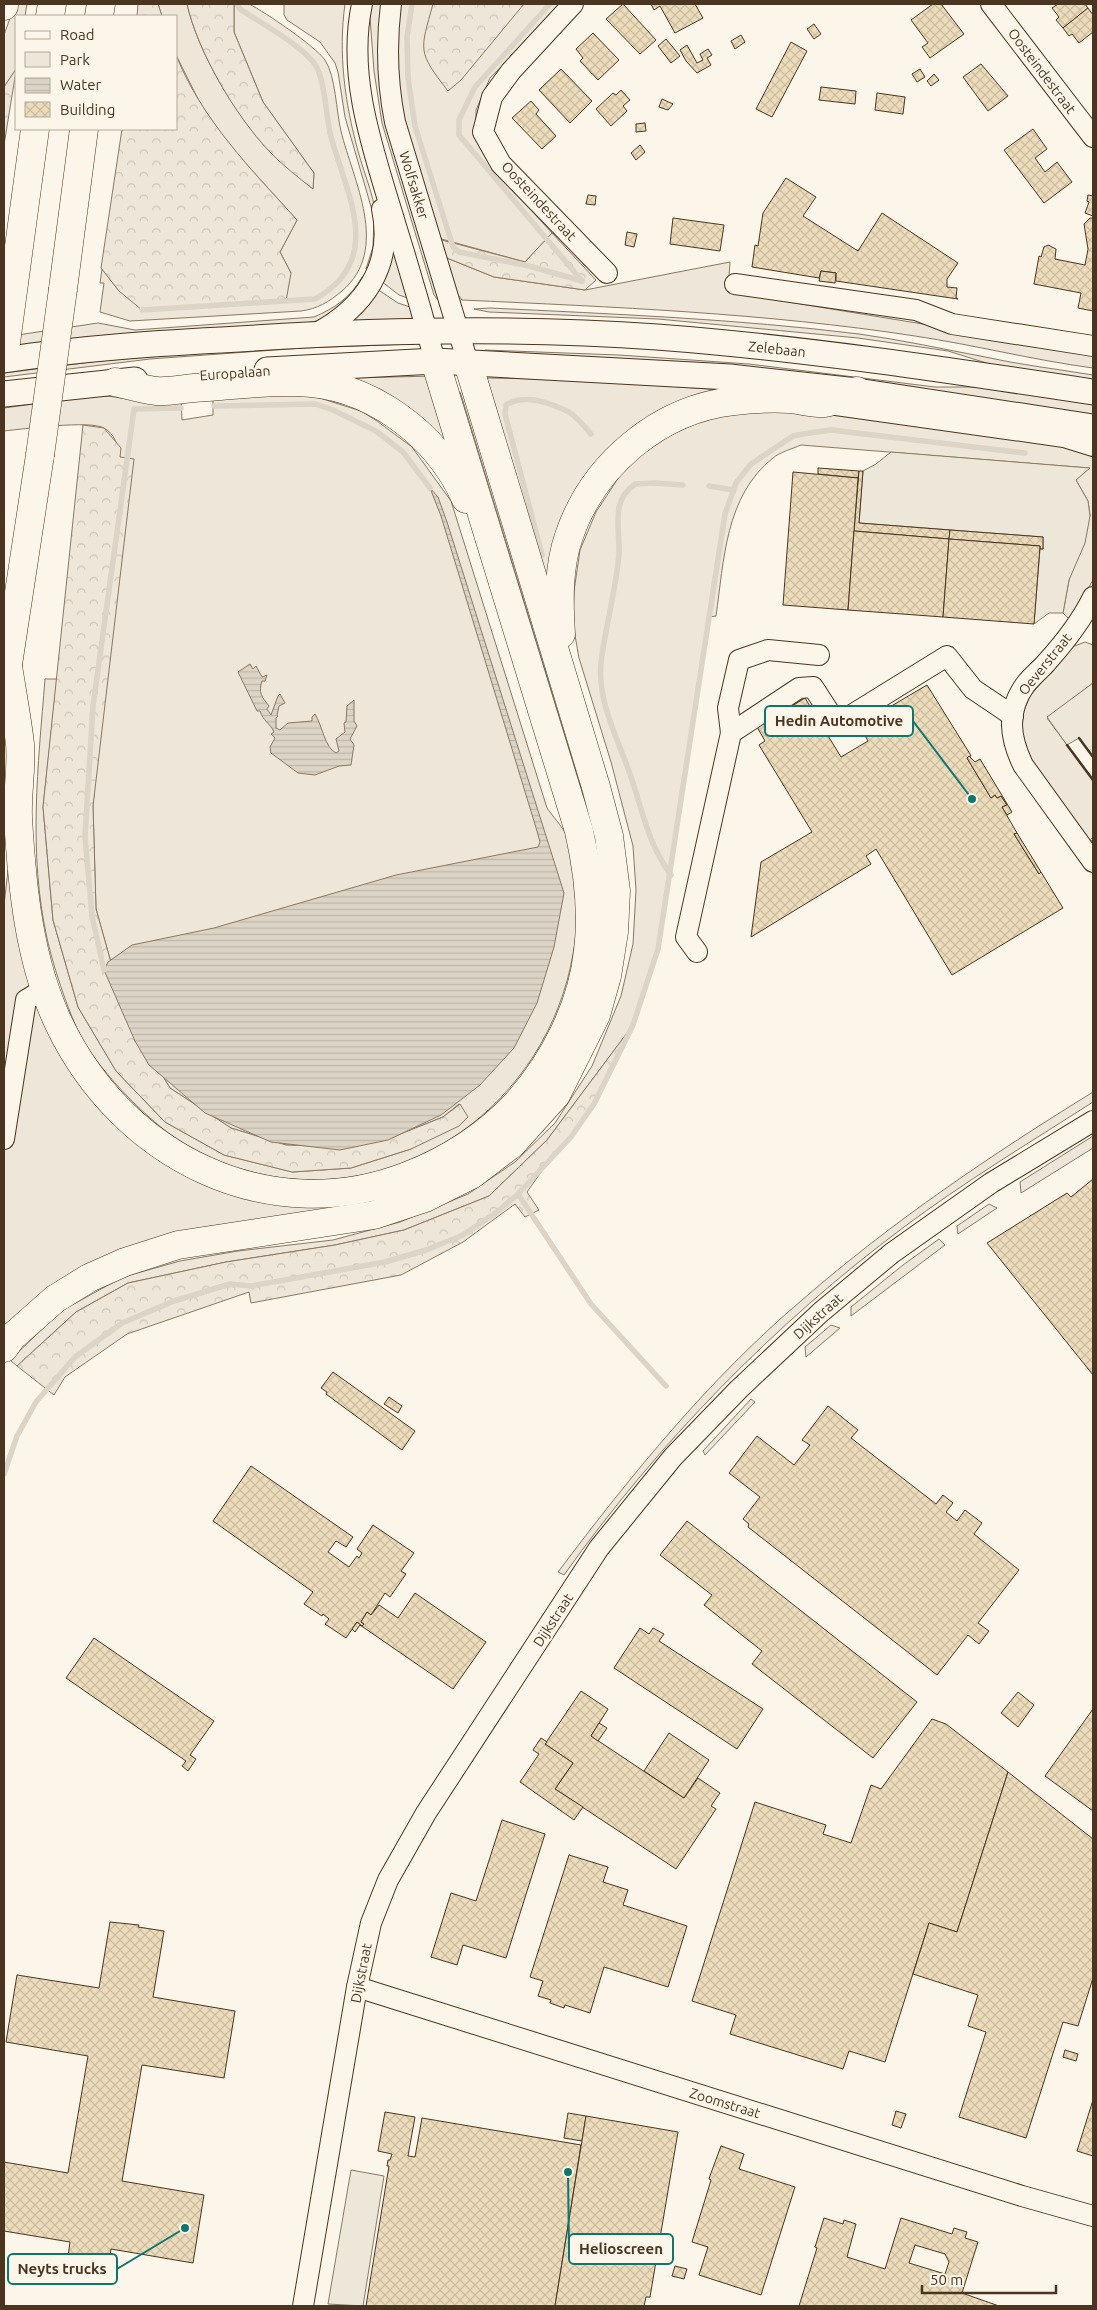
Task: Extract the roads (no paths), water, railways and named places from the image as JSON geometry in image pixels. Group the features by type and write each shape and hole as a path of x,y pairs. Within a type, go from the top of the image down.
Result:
{"highway":[{"path":"4,359 35,130"},
{"path":"4,695 40,455 84,130"},
{"path":"8,666 20,747 18,815 26,909 44,990 61,1027 86,1070 112,1104 147,1137 188,1163 220,1177 259,1189 305,1194 345,1193 382,1186 428,1168 476,1141 503,1118 532,1085 555,1050 570,1020 582,984 588,954 591,922 589,890 579,831 436,361"},
{"path":"7,1337 55,1299 89,1278 125,1262 178,1245 374,1215 425,1198 471,1175 512,1144 556,1095 596,1015 607,976 614,932 616,891 609,836 596,787 468,363"},
{"path":"115,382 157,391 278,382 318,384 366,398 409,425 429,443 451,472 469,508 558,797 579,831"},
{"path":"616,891 622,872 614,815 561,634 559,600 562,568 568,537 591,492 608,470 642,437 661,424 702,407 733,401 789,399 824,403 857,391"}],"main road":[{"path":"4,359 124,345 314,334 458,330"},
{"name":"Zelebaan","path":"458,330 655,337 718,343 974,374 1093,392"},
{"name":"Europalaan","path":"4,394 115,382 274,370 436,361 468,363"},
{"path":"468,363 730,377 857,391 1093,427"}],"street":[{"name":"Wolfsakker","path":"362,4 358,22 362,102 375,158 436,361"},
{"name":"Wolfsakker","path":"391,4 387,56 393,112 402,149 468,363"},
{"name":"Oosteindestraat","path":"573,4 511,71 492,98 484,132 501,164 607,273"},
{"name":"Oosteindestraat","path":"991,4 1091,131"},
{"name":"Wolfsakker","path":"314,334 337,322 365,293 377,272 384,245 385,226 382,210 353,110 351,88 358,50"},
{"path":"735,284 916,310 952,324 1093,346"},
{"path":"824,403 1064,437 1093,446"},
{"name":"Oeverstraat","path":"1093,597 1088,624 1026,684 1017,700 1011,733 1014,747 1023,765 1093,862"},
{"path":"697,952 686,937 731,732 728,708 739,660 768,650 819,655"},
{"path":"731,732 798,688 813,687 837,724 947,656 973,689 1013,716"},
{"path":"4,1139 26,1000 44,990"},
{"name":"Dijkstraat","path":"303,2306 357,1987 374,1914 388,1880 426,1813 599,1548 674,1457 739,1389 807,1325 892,1253 991,1183 1093,1121"},
{"name":"Zoomstraat","path":"357,1987 1022,2196 1093,2216"}],"water":[{"path":"430,488 438,497 447,522 564,893 554,947 537,1003 514,1048 480,1085 441,1115 388,1140 340,1150 271,1142 205,1113 149,1065 135,1041 104,970 108,962 132,945 214,928 396,875 538,847 540,842 537,831 441,516"},
{"path":"250,664 253,669 256,666 262,677 267,675 265,681 262,681 261,692 269,706 267,709 271,715 280,694 285,703 279,706 276,728 280,730 288,723 312,721 312,717 315,714 326,741 336,753 339,751 336,739 345,732 344,723 346,722 347,706 354,700 354,721 357,726 350,739 354,745 351,765 339,766 315,775 298,773 271,753 270,747 275,738 271,734 274,732 260,711 257,711 238,672"}],"waterway":[{"path":"142,310 315,299 337,283 350,264 355,244 355,223 351,201 330,133 323,89 316,66 302,51 240,9 237,4"},
{"path":"412,4 407,37 408,78 415,126 453,247 459,252 529,266 582,281"},
{"path":"550,4 475,87 459,120 459,135 582,281"},
{"path":"542,555 505,414 506,405 513,401 521,400 538,401 554,405 572,414 591,434"},
{"path":"214,406 315,404 333,410 376,431 403,452 430,488"},
{"path":"104,970 92,916 85,836 93,706 134,409 181,408"},
{"path":"4,1474 17,1436 36,1402 75,1357 122,1323 174,1301 230,1284 251,1286 385,1262 426,1250 463,1235 497,1212 518,1194 571,1137 594,1104 633,1025 658,949 725,514 736,483 751,464 793,436 831,430 1025,453"},
{"path":"671,875 651,840 631,777 610,721 602,692 601,663 618,568 618,516 622,499 635,484 683,485"},
{"path":"709,486 734,490"},
{"path":"518,1194 591,1304 666,1386"}],"place":[{"name":"Hedin Automotive","path":"972,799"},
{"name":"Helioscreen","path":"568,2172"},
{"name":"Neyts trucks","path":"185,2228"}]}
